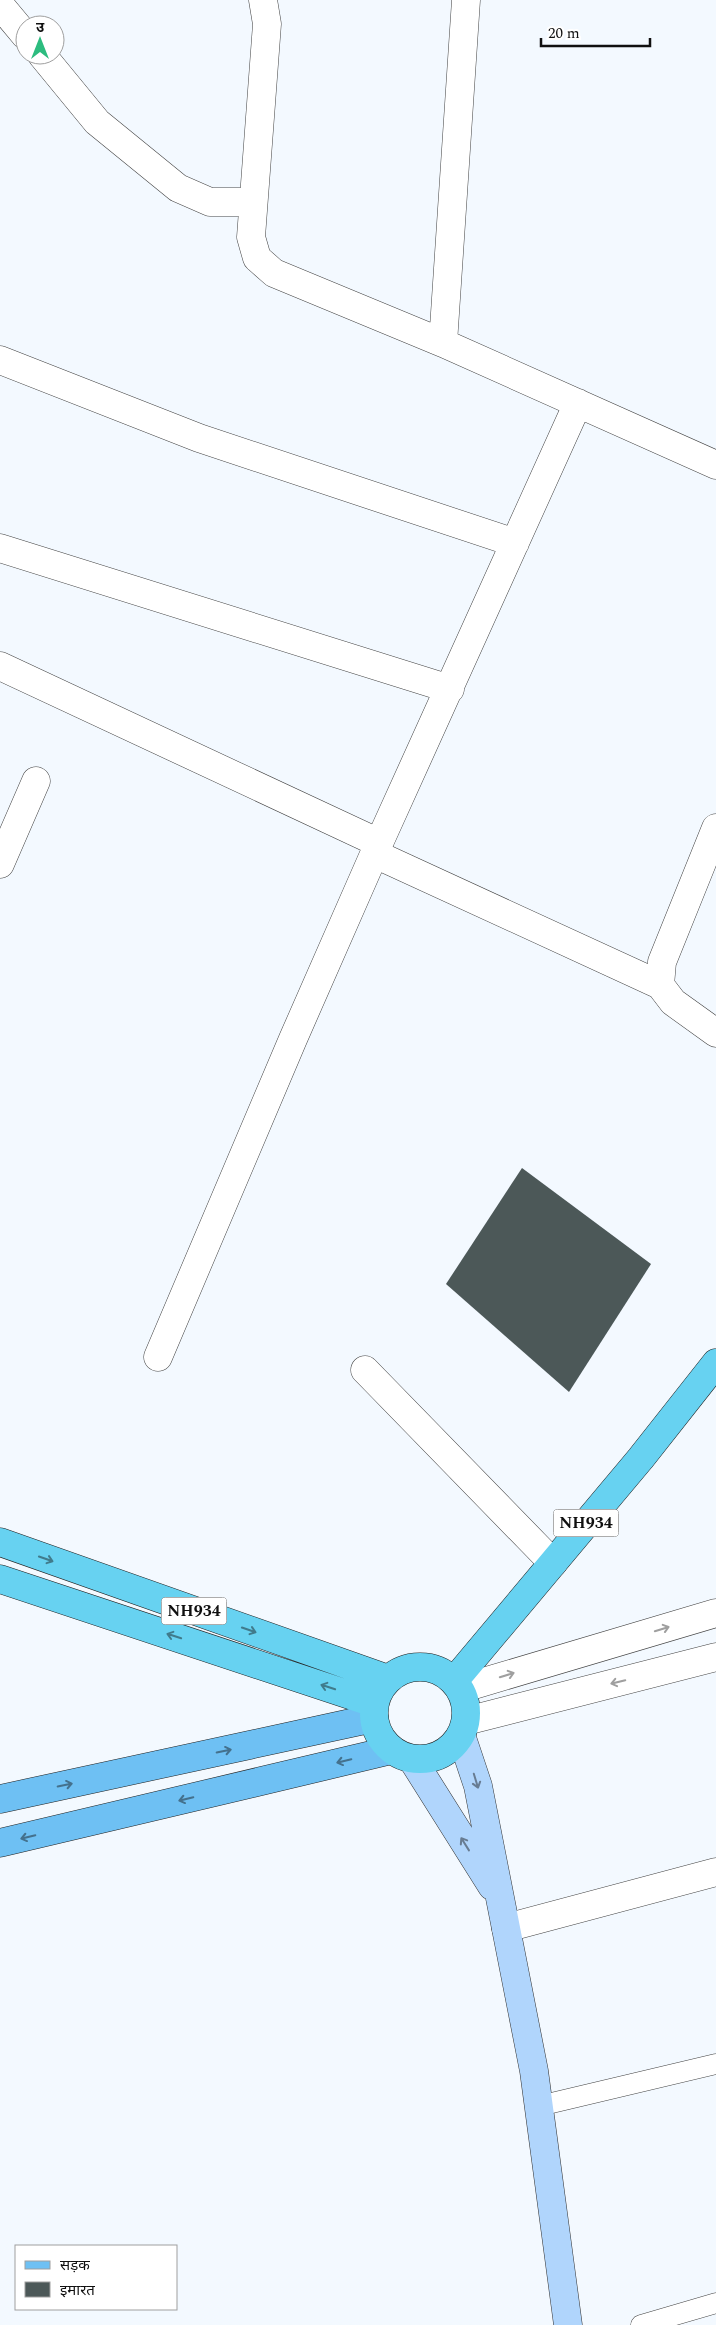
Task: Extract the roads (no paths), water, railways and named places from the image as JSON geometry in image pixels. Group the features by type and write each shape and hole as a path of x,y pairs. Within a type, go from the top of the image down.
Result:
{"highway":[{"name":"NH934","path":"457,1685 553,1563 641,1458 716,1363"},
{"name":"NH934","path":"0,1542 388,1679"},
{"name":"NH934","path":"0,1579 374,1711"},
{"path":"414,1667 428,1667 442,1672 457,1685 466,1705 464,1728 449,1750 431,1758 402,1754 379,1736 374,1711 379,1690 388,1679 400,1671 414,1667"}],"main road":[{"path":"0,1799 374,1711"},
{"path":"464,1728 478,1786 534,2071 568,2325"},
{"path":"0,1843 402,1754 500,1900"}],"street":[{"path":"263,0 267,24 251,237 257,258 272,272 443,344 716,465"},
{"path":"443,344 466,0"},
{"path":"0,5 15,23"},
{"path":"50,65 97,122 178,188 210,202 253,202"},
{"path":"0,360 199,438 515,543"},
{"path":"158,1357 293,1038 578,403"},
{"path":"0,548 450,689"},
{"path":"0,666 660,985 673,1002 716,1034"},
{"path":"0,864 36,781"},
{"path":"660,985 662,962 716,828"},
{"path":"365,1370 553,1563"},
{"path":"457,1685 716,1613"},
{"path":"464,1728 716,1657"},
{"path":"506,1928 716,1872"}],"lane":[{"path":"539,2106 716,2064"},
{"path":"641,2325 716,2303"}]}
